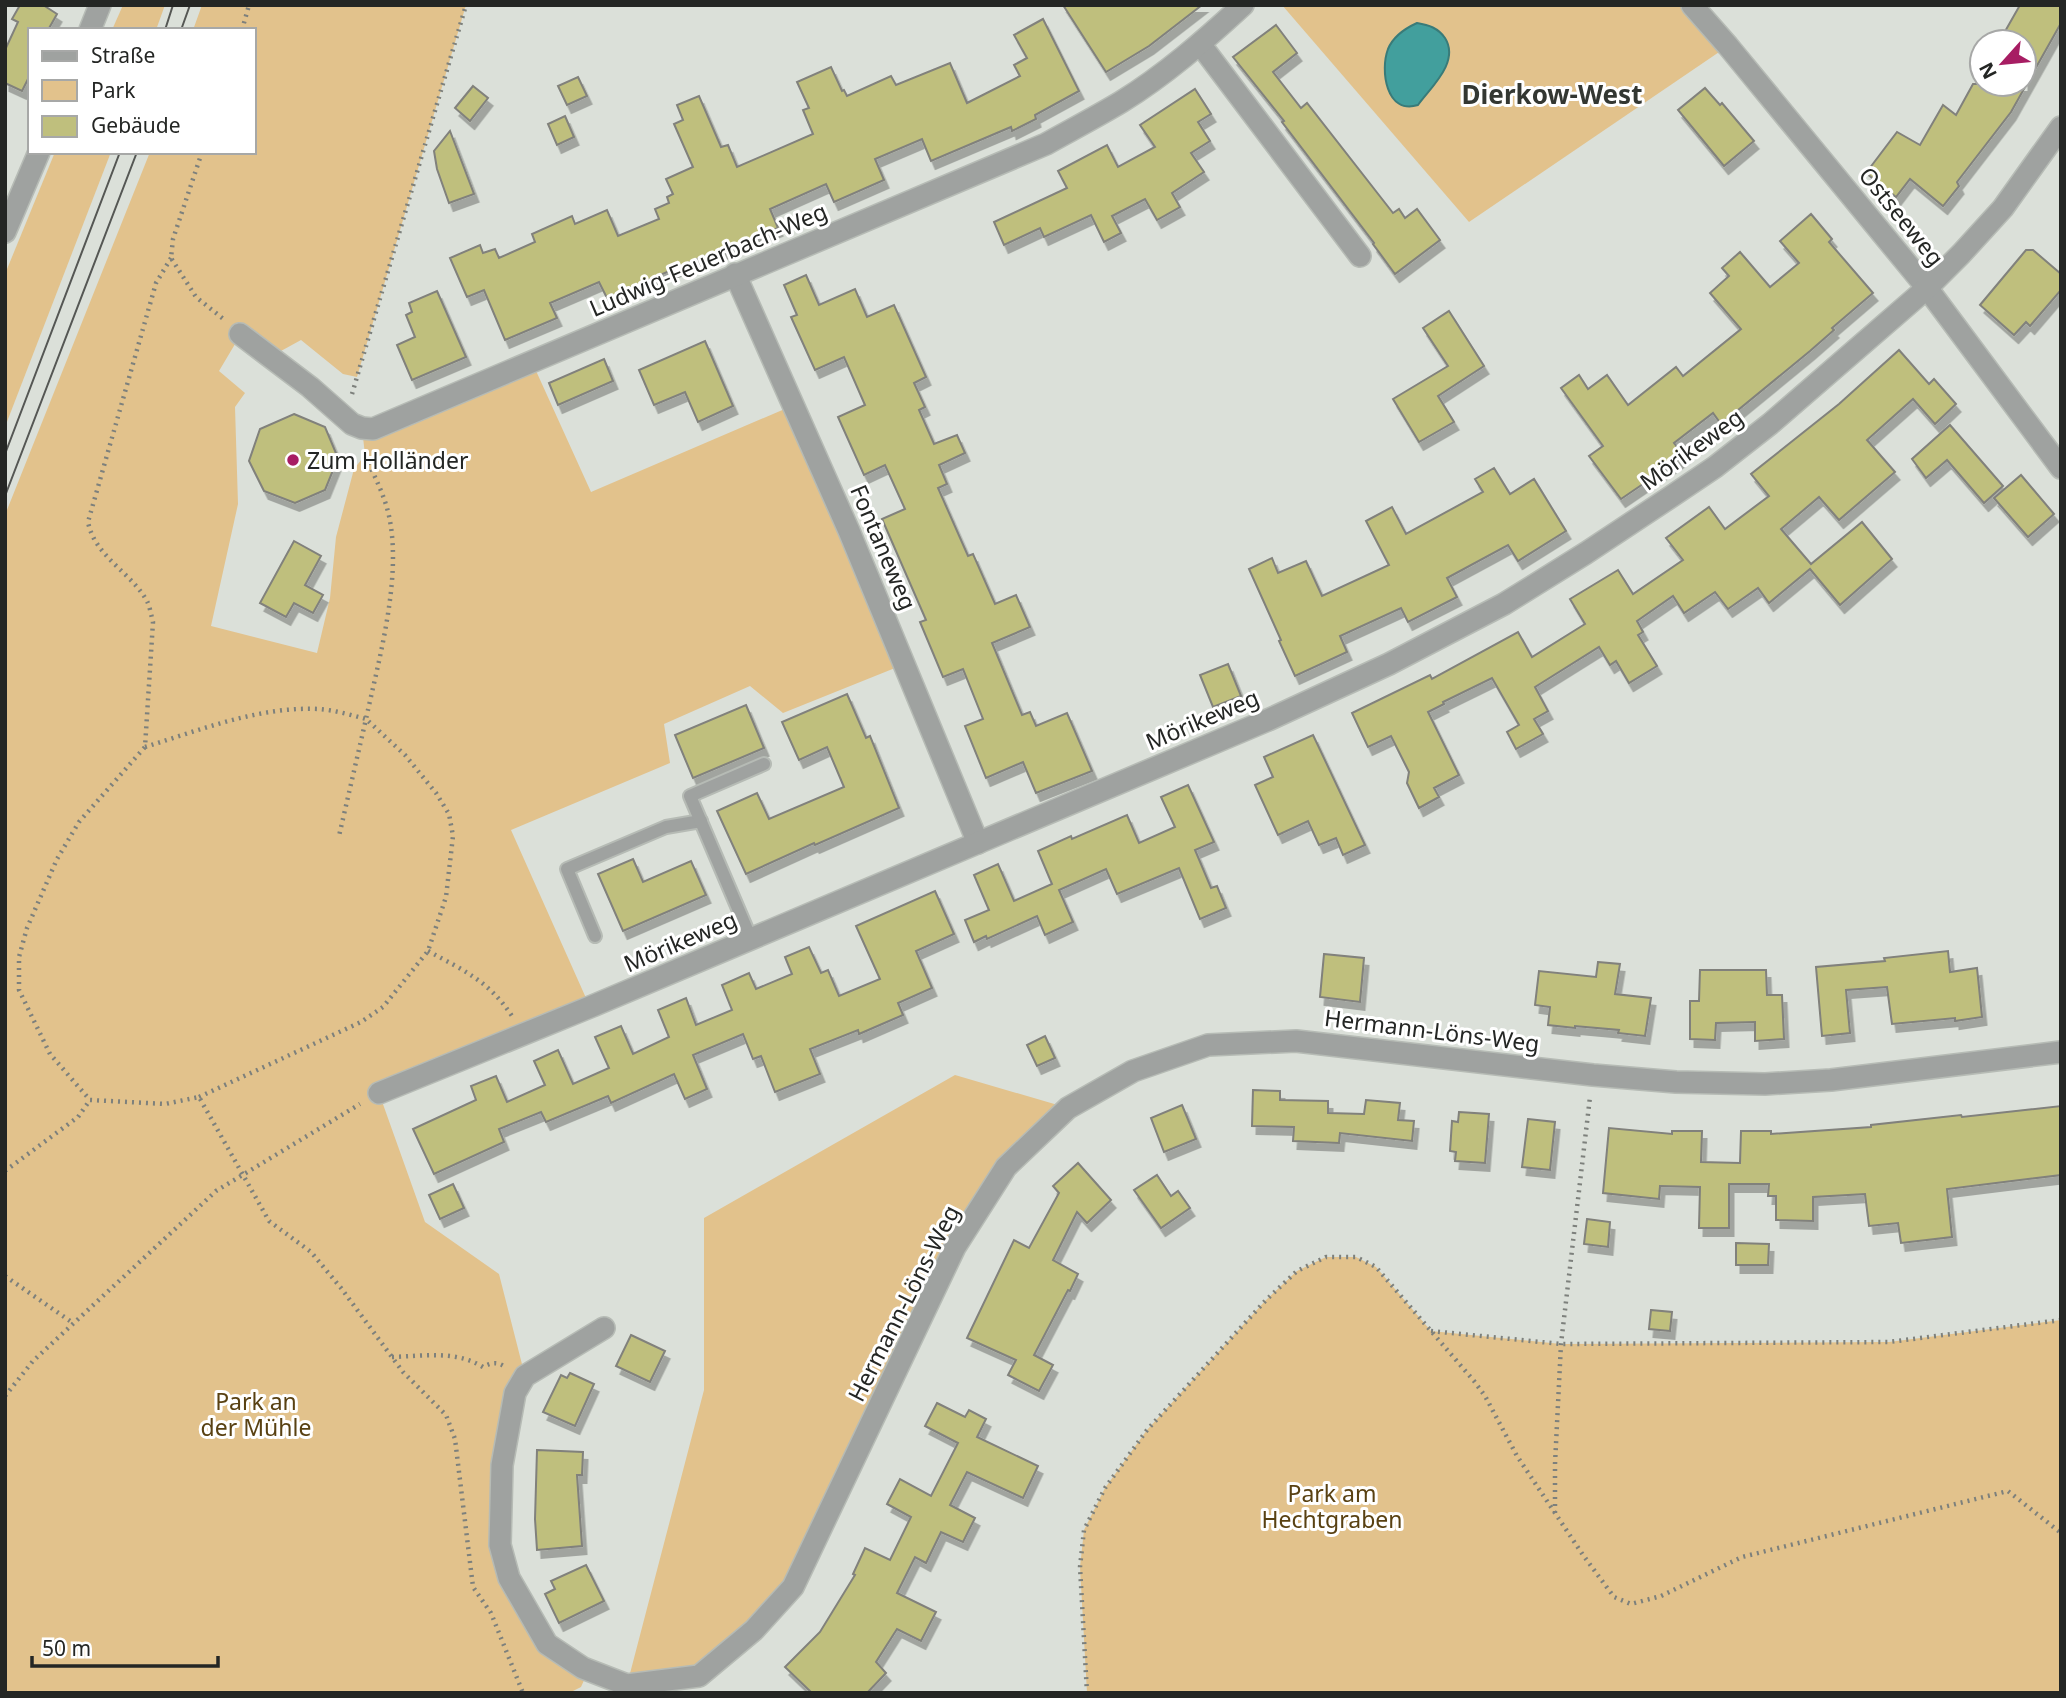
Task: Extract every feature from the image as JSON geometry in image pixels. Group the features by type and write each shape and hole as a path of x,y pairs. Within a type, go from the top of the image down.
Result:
{"street":[{"path":"91,28 100,5"},
{"name":"Ludwig-Feuerbach-Weg","path":"354,423 373,429 1046,144 1122,101 1200,44 1243,5"},
{"name":"Ostseeweg","path":"1692,5 1927,288 2061,468"},
{"path":"1200,44 1360,256"},
{"name":"Mörikeweg","path":"379,1093 521,1036 1268,720 1390,664 1504,604 1715,467 1770,424 1927,288 1961,254 2003,208 2061,127"},
{"path":"5,232 38,154"},
{"name":"Fontaneweg","path":"735,274 849,531 978,843"},
{"path":"240,334 354,423"},
{"name":"Hermann-Löns-Weg","path":"604,1328 525,1376 516,1393 502,1465 500,1545 509,1578 547,1644 583,1668 627,1685 699,1675 754,1630 793,1587 955,1247 1006,1167 1068,1108 1133,1071 1208,1045 1296,1041 1593,1075 1676,1082 1765,1084 1831,1080 2061,1052"}],"lane":[{"path":"751,939 690,796 764,764"},
{"path":"596,936 567,869 666,827 701,821"}],"path":[{"path":"243,28 249,5"},
{"path":"339,836 385,620 393,549 385,502 354,423 466,5"},
{"path":"145,747 153,622 148,603 138,588 99,548 88,522 156,284 171,258 173,240 201,154"},
{"path":"171,258 196,297 240,334"},
{"path":"291,709 321,709 366,719 405,755 436,793 449,814 453,836 446,897 428,951 383,1007 361,1022 199,1097 165,1104 90,1100 50,1054 19,989 19,957 27,928 57,859 79,822 145,747 208,727 291,709"},
{"path":"428,951 479,979 502,1000 521,1036"},
{"path":"1555,1515 1561,1344 1593,1075"},
{"path":"5,1396 33,1361 72,1323 216,1191 379,1093"},
{"path":"199,1097 269,1222 312,1252 403,1372 446,1415 455,1439 472,1587 491,1613 523,1693"},
{"path":"5,1171 78,1117 90,1100"},
{"path":"1087,1693 1080,1567 1084,1530 1105,1488 1147,1430 1266,1300 1297,1272 1326,1257 1356,1257 1376,1266 1485,1396 1517,1456 1555,1515 1614,1597 1631,1604 1661,1596 1742,1557 2008,1491 2061,1533"},
{"path":"5,1276 72,1323"},
{"path":"1431,1331 1561,1344 1889,1342 2061,1320"},
{"path":"391,1357 456,1355 483,1367 500,1363 510,1371"}],"green space":[{"path":"123,5 165,5 157,28 113,28"},
{"name":"Park an der Mühle","path":"202,5 466,5 357,377 343,374 301,340 270,357 241,334 219,371 245,393 235,407 238,504 211,626 317,653 330,598 336,537 354,469 365,455 362,428 532,362 591,492 794,405 905,664 783,713 750,686 664,724 670,763 511,830 590,1007 379,1093 425,1222 499,1274 525,1376 502,1465 509,1578 585,1678 581,1687 569,1693 5,1693 5,515 149,154 256,154 256,28 194,28"},
{"path":"1282,5 1692,5 1728,46 1469,222"},
{"path":"54,154 110,154 5,427 5,274"},
{"path":"955,1075 1068,1108 1006,1167 793,1587 699,1676 627,1685 704,1390 704,1218"},
{"name":"Park am Hechtgraben","path":"1326,1257 1356,1257 1376,1267 1431,1331 1561,1344 1889,1342 2061,1320 2061,1693 1087,1693 1080,1567 1084,1530 1105,1488 1147,1430 1266,1300 1297,1271"}],"water":[{"path":"1417,23 1433,28 1445,38 1449,56 1442,74 1418,105 1407,106 1392,97 1388,89 1386,58 1396,37"}],"building":[{"path":"20,5 43,5 57,14 49,28 28,28 28,79 22,91 5,83 5,50 18,22 12,19"},
{"path":"1063,5 1202,5 1149,46 1106,72"},
{"path":"2020,5 2061,5 2061,23 2038,64 2038,28 2007,28"},
{"path":"1043,19 1079,91 1012,131 1011,127 931,161 922,139 875,159 884,180 834,202 826,184 770,209 778,228 705,258 704,256 607,298 599,282 550,303 557,318 505,340 484,290 467,297 450,258 480,245 483,253 495,249 499,258 535,242 532,234 572,216 575,224 607,210 618,236 659,219 655,209 669,203 667,197 673,194 666,179 693,167 674,124 683,120 677,105 699,96 721,147 728,145 737,167 813,134 803,110 809,108 797,82 831,67 847,96 891,76 896,85 950,63 967,103 1020,76 1014,65 1027,58 1014,35"},
{"path":"1276,25 1297,53 1273,72 1301,108 1307,103 1393,213 1399,209 1405,218 1417,209 1440,240 1395,274 1282,122 1284,121 1233,57"},
{"path":"578,77 587,96 567,105 558,86"},
{"path":"473,86 488,98 470,121 455,108"},
{"path":"1705,88 1720,105 1722,103 1754,141 1724,166 1678,110"},
{"path":"1195,89 1211,114 1198,122 1210,141 1191,153 1204,172 1172,193 1180,207 1157,220 1145,199 1112,216 1121,233 1104,242 1091,215 1044,237 1040,228 1004,245 994,222 1067,188 1058,171 1107,145 1118,167 1155,147 1140,125"},
{"path":"1968,93 1968,98 2019,98 1957,182 1959,186 1943,206 1910,179 1896,197 1866,173 1897,132 1920,145 1943,105 1956,115"},
{"path":"565,116 574,137 557,145 548,124"},
{"path":"450,131 474,194 449,203 437,169 434,151"},
{"path":"1811,214 1832,239 1829,242 1873,293 1810,351 1721,424 1713,413 1674,443 1684,456 1621,499 1589,456 1603,446 1561,388 1579,375 1588,389 1607,375 1628,405 1676,367 1683,376 1741,329 1710,293 1729,276 1722,268 1740,252 1770,287 1799,263 1780,241"},
{"path":"2026,250 2033,250 2061,274 2061,290 2030,326 2026,322 2014,335 1980,305"},
{"path":"806,275 819,305 855,289 867,317 894,305 926,377 914,383 925,407 919,410 934,444 957,435 965,453 939,465 947,484 938,488 968,556 973,554 995,604 1016,595 1030,627 992,643 1022,715 1030,712 1036,726 1067,713 1092,771 1036,793 1023,762 986,778 965,726 983,719 963,669 943,677 920,622 926,620 882,519 905,509 885,465 864,475 838,417 865,405 844,357 815,370 791,317 797,315 784,285"},
{"path":"437,291 466,357 412,380 397,345 415,337 406,315 412,312 409,303"},
{"path":"1449,311 1484,366 1438,396 1454,422 1419,442 1393,399 1448,366 1423,328"},
{"path":"705,341 733,406 698,422 685,392 654,405 639,370"},
{"path":"1899,350 1929,384 1934,379 1956,404 1935,424 1913,399 1867,440 1895,472 1839,520 1819,497 1781,529 1811,564 1862,522 1892,559 1840,605 1810,569 1769,603 1758,588 1728,609 1715,592 1684,613 1673,596 1637,621 1643,632 1638,635 1657,666 1629,683 1616,661 1610,665 1599,647 1535,687 1548,711 1534,719 1543,734 1516,749 1507,732 1519,725 1492,678 1443,702 1444,704 1428,712 1459,775 1434,788 1439,797 1419,808 1407,783 1409,772 1391,736 1368,747 1352,713 1430,675 1432,679 1518,632 1532,657 1585,624 1570,599 1618,570 1633,594 1683,560 1666,538 1709,507 1725,529 1769,496 1751,474 1839,404"},
{"path":"604,359 613,381 558,405 549,383"},
{"name":"Zum Holländer","path":"294,414 325,427 338,458 325,490 295,503 264,491 249,461 260,429"},
{"path":"1950,425 2003,486 1984,503 1947,460 1926,478 1912,459"},
{"path":"1494,468 1510,494 1534,479 1566,531 1518,561 1508,545 1447,578 1457,597 1408,622 1401,608 1340,636 1347,652 1295,676 1249,569 1272,558 1278,573 1306,561 1322,596 1389,565 1366,521 1392,507 1406,534 1483,492 1475,479"},
{"path":"2021,475 2054,514 2028,537 1994,498"},
{"path":"294,541 321,556 305,585 323,595 313,613 294,603 286,617 260,603"},
{"path":"1228,664 1241,696 1213,707 1200,675"},
{"path":"847,694 866,738 870,736 899,808 746,874 717,811 757,793 769,819 844,787 827,747 799,760 782,722"},
{"path":"746,705 764,748 693,778 675,735"},
{"path":"1313,735 1365,845 1343,855 1336,838 1319,845 1308,821 1278,835 1255,785 1273,777 1264,757"},
{"path":"1188,785 1214,842 1195,850 1211,888 1217,886 1226,908 1200,919 1179,868 1117,894 1106,869 1059,890 1073,922 1045,935 1037,916 987,939 986,936 974,942 965,920 989,910 974,875 998,864 1014,901 1052,884 1038,851 1127,815 1139,843 1175,827 1161,797"},
{"path":"633,859 643,882 691,861 706,895 623,931 598,874"},
{"path":"935,891 954,934 916,951 932,988 898,1003 903,1015 859,1034 858,1030 810,1049 820,1074 775,1092 761,1056 753,1059 743,1034 693,1055 707,1089 685,1099 674,1074 611,1103 608,1096 546,1122 541,1112 499,1129 504,1142 434,1174 413,1129 476,1100 471,1086 496,1076 507,1102 545,1085 534,1061 558,1050 573,1084 609,1068 595,1037 621,1026 633,1054 669,1037 658,1010 686,998 696,1025 732,1010 722,985 749,973 756,989 792,974 785,957 809,947 821,973 828,970 839,996 880,979 856,926"},
{"path":"1948,951 1950,972 1977,968 1982,1017 1892,1024 1887,987 1846,990 1850,1033 1822,1036 1816,967 1885,961 1884,958"},
{"path":"1324,954 1364,958 1360,1002 1320,997"},
{"path":"1598,962 1620,964 1615,994 1651,998 1645,1036 1618,1033 1619,1030 1548,1025 1550,1007 1535,1005 1539,971 1596,977"},
{"path":"1700,970 1766,970 1767,995 1782,995 1784,1039 1755,1041 1755,1022 1716,1023 1715,1040 1690,1039 1690,1001 1699,1001"},
{"path":"1045,1036 1055,1058 1037,1066 1027,1045"},
{"path":"1253,1090 1280,1091 1280,1100 1328,1101 1328,1113 1364,1114 1366,1100 1400,1103 1398,1120 1414,1121 1412,1141 1340,1133 1339,1143 1293,1141 1294,1127 1252,1126"},
{"path":"1182,1105 1196,1139 1164,1152 1151,1118"},
{"path":"2061,1106 2061,1175 1947,1189 1952,1237 1901,1243 1898,1223 1869,1226 1865,1194 1813,1197 1813,1221 1776,1220 1776,1196 1768,1196 1769,1184 1729,1184 1729,1228 1699,1228 1700,1187 1660,1186 1659,1199 1603,1193 1609,1128 1672,1134 1672,1131 1702,1131 1701,1162 1740,1163 1741,1131 1771,1131 1771,1134 1871,1127"},
{"path":"1459,1112 1489,1114 1485,1163 1455,1161 1456,1152 1450,1151 1452,1121 1458,1122"},
{"path":"1528,1119 1555,1122 1550,1170 1522,1167"},
{"path":"1078,1163 1111,1200 1087,1223 1077,1212 1053,1260 1078,1274 1034,1355 1053,1365 1039,1391 1008,1375 1016,1360 967,1338 1014,1240 1029,1248 1059,1193 1053,1186"},
{"path":"1157,1175 1171,1196 1178,1191 1190,1208 1161,1228 1134,1190"},
{"path":"453,1184 464,1208 440,1219 429,1195"},
{"path":"1587,1219 1610,1222 1608,1247 1584,1244"},
{"path":"1736,1243 1769,1244 1768,1265 1736,1265"},
{"path":"1651,1310 1672,1312 1670,1331 1649,1329"},
{"path":"631,1335 665,1351 650,1382 616,1366"},
{"path":"570,1373 594,1384 575,1426 543,1412 561,1375 567,1378"},
{"path":"937,1403 965,1417 969,1410 986,1419 977,1437 1038,1466 1023,1498 967,1472 950,1505 975,1518 963,1542 941,1532 926,1563 915,1557 897,1593 936,1612 921,1641 897,1629 876,1662 886,1673 867,1693 812,1693 785,1667 820,1632 855,1575 853,1574 865,1548 890,1560 911,1517 887,1504 900,1479 931,1496 958,1443 925,1426"},
{"path":"537,1450 583,1452 582,1475 577,1475 582,1546 537,1550"},
{"path":"586,1565 604,1601 559,1623 545,1594 555,1589 551,1581"}],"tram line":[{"path":"166,28 173,5"},
{"path":"182,28 190,5"},
{"path":"5,454 119,154"},
{"path":"5,496 136,154"}],"place":[{"name":"Zum Holländer","path":"293,460"}],"district":[{"name":"Dierkow-West","path":"1552,94"}]}
